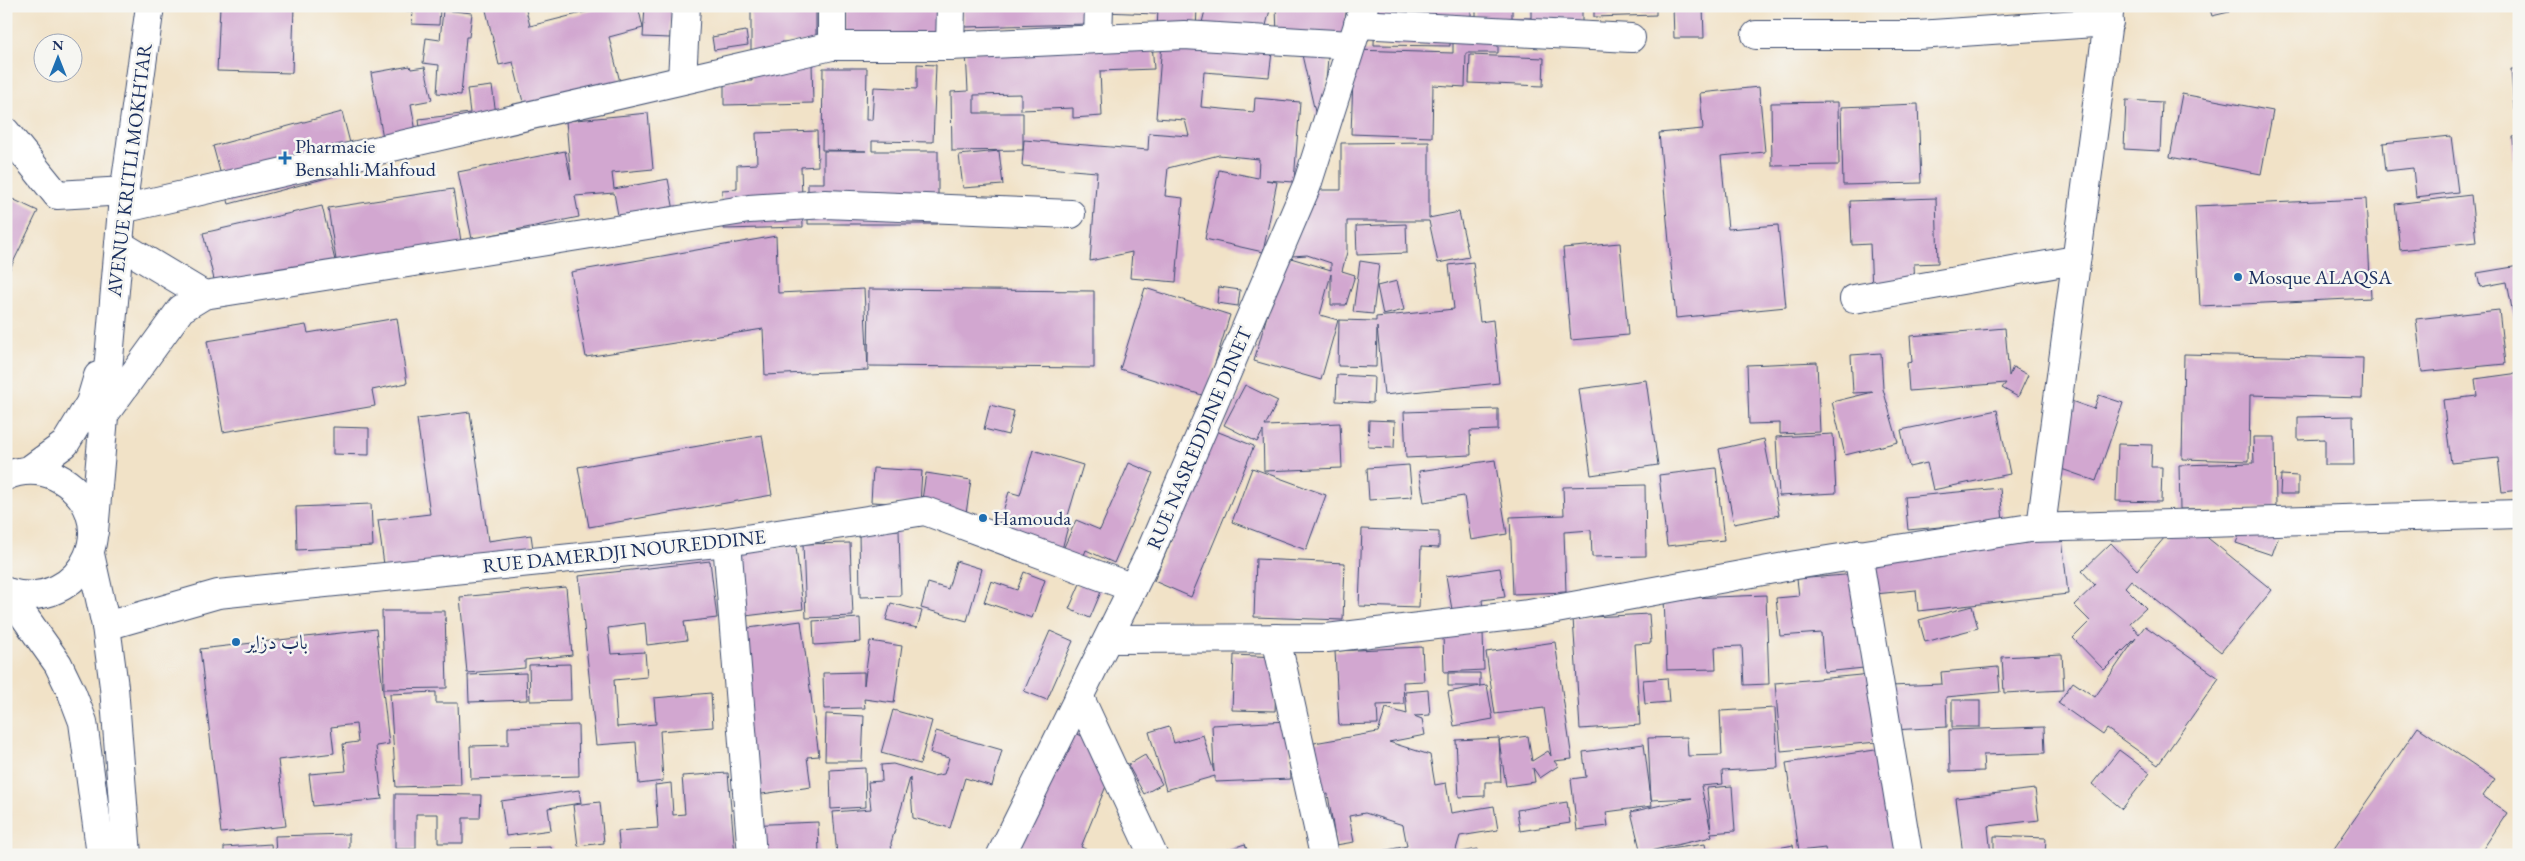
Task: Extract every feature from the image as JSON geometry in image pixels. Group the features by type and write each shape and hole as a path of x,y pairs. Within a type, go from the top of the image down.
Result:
{"street":[{"name":"AVENUE KRITLI MOKHTAR","path":"110,333 123,200 150,6"},
{"path":"682,79 686,6"},
{"path":"832,6 832,46"},
{"path":"950,46 951,6"},
{"path":"1098,39 1099,6"},
{"path":"1756,35 1918,35 2110,14 2075,260 2041,527"},
{"path":"6,132 56,195 123,200 832,46 950,46 1358,25 1631,38"},
{"name":"RUE NASREDDINE DINET","path":"1001,855 1133,588 1307,185 1358,25"},
{"path":"104,415 181,309 204,295 748,209 825,204 1071,214"},
{"path":"118,244 204,295"},
{"path":"1854,299 2075,260"},
{"path":"7,592 27,597 47,594 66,586 80,572 92,543 110,333"},
{"path":"18,473 64,444 90,403 110,333"},
{"path":"18,473 49,473 66,482 80,496 90,513 92,543 114,687 127,855"},
{"name":"RUE DAMERDJI NOUREDDINE","path":"106,626 218,594 726,542 925,510 1133,588"},
{"path":"1108,639 1328,638 1529,614 1858,554 2041,527 2519,514"},
{"path":"726,542 752,855"},
{"path":"1858,554 1908,855"},
{"path":"7,592 58,664 72,693 82,722 101,855"},
{"path":"1276,638 1324,855"},
{"path":"1079,696 1153,855"}],"building":[{"path":"220,6 294,6 292,73 217,71"},
{"path":"391,6 467,6 467,9 440,9 439,25 412,24 413,11 391,10"},
{"path":"485,6 525,6 530,26 609,6 638,6 643,28 609,37 621,86 525,110 513,62 499,65"},
{"path":"645,6 672,6 670,38 643,37"},
{"path":"751,6 816,6 816,42 782,42 782,54 751,54"},
{"path":"845,6 940,6 940,41 845,39"},
{"path":"963,6 1086,6 1087,24 964,27"},
{"path":"1103,6 1156,6 1156,14 1103,12"},
{"path":"1158,6 1197,6 1196,34 1157,33"},
{"path":"1206,6 1271,6 1262,41 1201,27"},
{"path":"1276,6 1346,6 1346,35 1277,37"},
{"path":"1375,6 1471,6 1471,21 1450,21 1450,46 1374,45"},
{"path":"1476,6 1512,6 1512,18 1531,18 1531,6 1582,6 1582,44 1498,45 1498,53 1466,53 1465,87 1433,85 1432,137 1351,134 1354,50 1453,53 1453,36 1476,36"},
{"path":"1594,6 1656,6 1656,15 1594,17"},
{"path":"1703,6 1704,38 1674,38 1673,7"},
{"path":"1954,6 1978,6 1978,10 1954,8"},
{"path":"2209,6 2228,6 2229,12 2212,16"},
{"path":"443,10 472,13 469,37 466,37 461,95 437,93 439,65 423,63 426,38 440,40"},
{"path":"746,31 748,45 714,50 712,37"},
{"path":"1152,43 1154,69 1100,71 1102,116 1073,118 1073,108 1021,110 1021,94 974,95 974,113 1023,113 1023,150 952,151 951,92 968,91 966,52"},
{"path":"1162,43 1272,52 1269,77 1204,72 1201,107 1254,112 1255,98 1300,102 1294,182 1266,180 1277,182 1263,252 1205,239 1219,170 1258,178 1259,159 1219,155 1168,168 1165,196 1183,198 1176,282 1130,278 1132,252 1090,261 1097,172 1022,166 1024,140 1148,150 1149,133 1189,136 1185,120 1156,118"},
{"path":"1302,55 1328,57 1322,138 1321,138"},
{"path":"1470,55 1544,58 1543,86 1469,83"},
{"path":"812,63 813,103 724,105 724,82 752,81 751,64"},
{"path":"917,64 936,65 933,142 872,141 872,151 938,151 938,224 808,224 808,183 824,183 824,151 866,151 822,150 823,68 867,68 866,120 872,120 874,87 917,89"},
{"path":"410,66 411,69 425,67 432,100 411,104 417,137 384,143 371,73"},
{"path":"2511,69 2519,69 2519,110 2514,110"},
{"path":"492,86 498,128 421,138 419,119 470,113 467,89"},
{"path":"1759,87 1765,152 1721,156 1728,229 1778,225 1786,307 1676,318 1659,133 1703,129 1700,93"},
{"path":"2182,94 2273,111 2261,174 2170,157"},
{"path":"2126,100 2162,102 2160,151 2124,149"},
{"path":"1838,102 1839,165 1772,166 1771,103"},
{"path":"1918,104 1921,183 1843,185 1841,107"},
{"name":"Pharmacie Bensahli Mahfoud","path":"342,112 357,170 229,204 213,146"},
{"path":"648,113 653,169 612,173 614,189 668,179 675,216 620,226 614,193 575,196 579,217 472,239 458,172 565,151 571,179 566,121"},
{"path":"817,131 818,166 801,167 803,227 724,229 722,190 737,189 737,165 757,164 756,133"},
{"path":"2451,136 2458,192 2416,197 2413,168 2386,171 2383,143"},
{"path":"2519,136 2519,186 2517,187 2513,137"},
{"path":"1429,142 1429,218 1459,212 1469,257 1438,263 1429,221 1347,221 1347,252 1342,271 1355,275 1346,305 1331,305 1331,274 1320,315 1338,320 1321,380 1254,361 1284,256 1331,270 1331,263 1307,255 1292,256 1310,190 1341,190 1341,143"},
{"path":"999,151 1003,185 963,188 959,155"},
{"path":"453,189 462,248 337,266 328,208"},
{"path":"2471,195 2476,242 2400,250 2395,204"},
{"path":"6,196 38,211 6,277"},
{"path":"1936,198 1938,263 1914,264 1915,287 1872,289 1870,244 1852,245 1850,201"},
{"path":"2366,199 2371,298 2200,306 2195,206"},
{"path":"322,206 336,265 217,292 203,233"},
{"path":"1406,224 1407,253 1357,255 1356,226"},
{"path":"776,236 778,293 864,289 868,370 765,375 763,329 586,357 571,272"},
{"path":"1620,243 1628,335 1571,340 1563,248"},
{"path":"1360,261 1379,264 1373,314 1353,312"},
{"path":"1473,262 1480,322 1493,320 1499,383 1384,395 1377,327 1376,367 1338,366 1339,320 1376,321 1376,317 1454,309 1449,265"},
{"path":"2519,266 2518,341 2507,282 2480,287 2477,273"},
{"path":"1397,281 1404,310 1383,315 1377,286"},
{"path":"1219,287 1240,290 1238,306 1217,303"},
{"path":"1145,288 1230,315 1205,396 1120,369"},
{"path":"869,289 1094,291 1094,368 868,366"},
{"path":"2499,310 2505,364 2422,372 2416,319"},
{"path":"397,318 407,383 372,390 375,406 223,432 207,341 306,325 308,333"},
{"path":"2005,328 2009,376 2013,367 2028,375 2018,397 2002,388 2006,383 1909,391 1907,363 1912,362 1910,336"},
{"path":"1881,353 1883,389 1898,442 1845,455 1832,402 1873,392 1853,393 1851,355"},
{"path":"2184,354 2363,358 2362,398 2250,395 2249,461 2182,459"},
{"path":"1817,362 1820,432 1780,434 1780,423 1749,424 1747,365"},
{"path":"2519,373 2519,490 2502,492 2498,458 2451,463 2443,400 2477,396 2475,379"},
{"path":"1337,375 1374,377 1373,403 1336,401"},
{"path":"1646,380 1658,465 1591,475 1579,389"},
{"path":"1245,385 1278,401 1265,426 1340,423 1342,468 1264,471 1263,431 1257,442 1224,425"},
{"path":"2099,395 2123,403 2096,481 2050,465 2071,401 2094,409"},
{"path":"990,405 1014,411 1008,435 984,429"},
{"path":"1498,409 1498,430 1470,431 1471,455 1406,458 1404,412"},
{"path":"1997,410 2010,474 1933,490 1927,463 1909,467 1901,430"},
{"path":"470,412 488,541 531,535 535,563 385,572 378,520 430,514 417,419"},
{"path":"2353,416 2354,465 2325,465 2325,439 2298,440 2298,417"},
{"path":"1369,420 1395,421 1394,448 1368,447"},
{"path":"333,427 369,428 369,455 333,454"},
{"path":"1216,431 1254,446 1191,597 1154,581"},
{"path":"1833,434 1836,493 1779,496 1776,437"},
{"path":"762,435 772,495 589,527 578,467"},
{"path":"2253,437 2275,437 2276,507 2180,509 2179,465 2254,463"},
{"path":"1764,439 1779,515 1734,524 1719,449"},
{"path":"2118,444 2152,445 2151,467 2162,467 2161,502 2116,501"},
{"path":"1033,450 1083,465 1067,519 1070,519 1061,553 996,534 1009,492 1020,495"},
{"path":"1495,460 1507,534 1471,540 1464,496 1424,502 1419,471"},
{"path":"1129,463 1153,473 1114,563 1086,550 1081,563 1061,554 1076,520 1100,530"},
{"path":"1409,465 1412,497 1369,500 1367,468"},
{"path":"873,468 922,471 920,504 871,502"},
{"path":"1252,468 1326,495 1306,550 1232,522"},
{"path":"1716,468 1724,540 1667,546 1659,475"},
{"path":"926,473 971,480 964,527 919,520"},
{"path":"2281,475 2298,476 2298,494 2280,494"},
{"path":"1645,485 1646,556 1592,557 1591,530 1564,532 1566,592 1513,594 1510,517 1564,515 1563,487"},
{"path":"2000,488 2003,521 1908,530 1905,497"},
{"path":"371,504 373,546 297,550 296,507"},
{"path":"2182,517 2272,590 2221,652 2131,580 2125,587 2146,608 2130,623 2139,634 2145,626 2219,678 2158,765 2107,729 2103,735 2058,703 2073,682 2095,697 2136,638 2104,670 2073,638 2090,621 2074,605 2095,585 2082,571 2111,543 2137,570"},
{"path":"2244,522 2279,535 2272,555 2236,543"},
{"path":"1362,529 1439,532 1439,548 1421,547 1419,608 1359,606"},
{"path":"899,530 901,596 860,597 859,532"},
{"path":"2062,538 2068,594 1918,611 1916,590 1875,594 1871,560"},
{"path":"850,543 853,616 806,618 803,544"},
{"path":"796,546 803,609 729,618 722,554"},
{"path":"1256,559 1345,563 1343,620 1254,617"},
{"path":"710,561 717,618 684,622 687,640 647,645 645,623 608,628 611,654 645,652 647,677 614,680 617,727 656,724 654,698 711,693 713,727 660,731 663,781 639,784 636,742 596,745 579,576"},
{"path":"956,561 982,569 967,621 921,608 928,583 948,589"},
{"path":"1500,568 1505,597 1482,600 1483,610 1453,615 1446,576"},
{"path":"1024,572 1045,580 1032,618 984,602 991,581 1017,590"},
{"path":"1856,574 1864,668 1824,672 1821,633 1780,636 1776,598 1799,596 1797,579"},
{"path":"1082,579 1103,587 1090,618 1069,609"},
{"path":"566,587 572,655 525,660 525,668 467,673 460,597"},
{"path":"1766,595 1769,684 1744,685 1742,646 1715,647 1716,669 1667,670 1664,599"},
{"path":"891,603 922,611 917,628 886,620"},
{"path":"1972,606 1978,628 1925,642 1919,620"},
{"path":"382,611 445,611 447,688 384,689"},
{"path":"1649,614 1651,643 1635,644 1640,725 1580,729 1573,618"},
{"path":"860,618 861,642 814,645 813,621"},
{"path":"801,621 819,756 807,757 811,787 748,796 726,631"},
{"path":"376,629 389,744 376,746 382,799 313,806 309,774 346,771 343,744 358,742 356,724 331,727 334,753 278,760 286,826 221,833 200,649"},
{"path":"1050,631 1073,641 1047,700 1024,691"},
{"path":"1483,632 1484,670 1444,672 1443,633"},
{"path":"870,641 902,646 894,703 864,699 865,708 824,709 823,673 864,672 864,685"},
{"path":"1555,642 1572,759 1554,761 1558,766 1540,778 1533,768 1535,782 1506,786 1499,740 1528,736 1532,761 1548,751 1551,756 1544,708 1495,714 1486,652"},
{"path":"1422,647 1424,681 1403,682 1404,704 1377,705 1378,724 1339,725 1335,651"},
{"path":"2062,654 2064,690 2004,693 2002,657"},
{"path":"1234,655 1277,657 1275,711 1232,710"},
{"path":"570,664 571,700 530,701 529,665"},
{"path":"1998,667 2000,692 1946,697 1947,727 1892,730 1890,686 1942,684 1941,672"},
{"path":"526,673 527,700 469,702 468,675"},
{"path":"1448,673 1480,673 1480,686 1448,686"},
{"path":"1871,674 1877,742 1781,751 1775,683"},
{"path":"1667,678 1669,702 1645,704 1643,680"},
{"path":"1487,685 1493,719 1454,726 1448,692"},
{"path":"1428,690 1430,715 1414,716 1422,719 1425,735 1389,742 1430,755 1435,785 1446,783 1451,813 1494,806 1498,830 1460,836 1455,853 1478,849 1479,855 1362,855 1407,846 1403,825 1365,813 1349,816 1354,842 1336,845 1328,794 1323,795 1314,743 1378,732 1386,708 1407,714 1405,692"},
{"path":"436,692 436,703 458,703 461,785 396,787 390,694"},
{"path":"1952,700 1980,700 1980,727 1952,727"},
{"path":"1775,708 1778,768 1722,771 1723,784 1701,786 1711,831 1707,788 1732,786 1735,831 1711,833 1712,836 1707,838 1641,853 1631,812 1692,798 1651,800 1648,738 1687,737 1688,756 1722,755 1720,711"},
{"path":"893,710 932,721 920,764 881,753"},
{"path":"826,714 864,716 862,761 825,761"},
{"path":"1288,721 1291,779 1215,782 1215,776 1166,790 1149,732 1169,726 1174,743 1203,735 1214,772 1212,725"},
{"path":"578,725 579,776 471,779 470,746 508,745 508,727"},
{"path":"1056,725 1120,752 1081,847 1099,855 1009,855"},
{"path":"2044,727 2045,753 1983,755 1984,771 1950,772 1949,730"},
{"path":"2418,727 2495,779 2483,796 2507,813 2479,855 2333,855 2331,853"},
{"path":"936,731 1002,750 992,786 965,778 950,828 913,818 910,778 891,843 892,855 837,855 833,812 871,809 868,782 882,781 881,765 893,764 933,776 944,774 949,758 930,753"},
{"path":"1499,738 1501,782 1485,782 1485,796 1459,797 1456,740"},
{"path":"1644,744 1652,806 1606,812 1608,826 1577,830 1571,779 1586,777 1583,752"},
{"path":"1882,749 1898,855 1826,855 1825,848 1799,851 1786,763"},
{"path":"2119,750 2150,773 2122,809 2092,784"},
{"path":"1145,755 1162,784 1144,794 1128,765"},
{"path":"865,768 866,807 831,809 830,770"},
{"path":"728,773 735,855 620,855 618,831 658,828 655,785 671,783 673,815 685,814 682,776"},
{"path":"6,782 9,782 11,842 6,842"},
{"path":"2035,789 2039,820 1988,826 1991,855 1963,855 1956,798"},
{"path":"579,790 581,803 548,808 551,830 506,836 501,801"},
{"path":"395,794 481,795 480,818 463,818 463,843 438,843 438,814 416,814 416,849 395,849"},
{"path":"600,802 604,843 578,846 573,805"},
{"path":"1567,802 1570,823 1520,831 1517,810"},
{"path":"818,822 819,855 747,855 746,825"},
{"path":"349,834 349,855 276,855 275,836"},
{"path":"1994,836 2046,838 2045,855 1994,855"},
{"path":"271,844 272,855 224,855 224,847"},
{"path":"1245,844 1249,855 1213,855 1213,854"},
{"path":"1705,844 1707,855 1648,855 1647,852"},
{"path":"1793,845 1795,855 1750,855 1750,854"},
{"path":"551,847 552,855 510,855 510,848"}],"place":[{"name":"Pharmacie Bensahli Mahfoud","path":"285,158"},
{"name":"Mosque ALAQSA","path":"2238,277"},
{"name":"Hamouda","path":"983,518"},
{"name":"باب دزاير","path":"236,642"}]}
